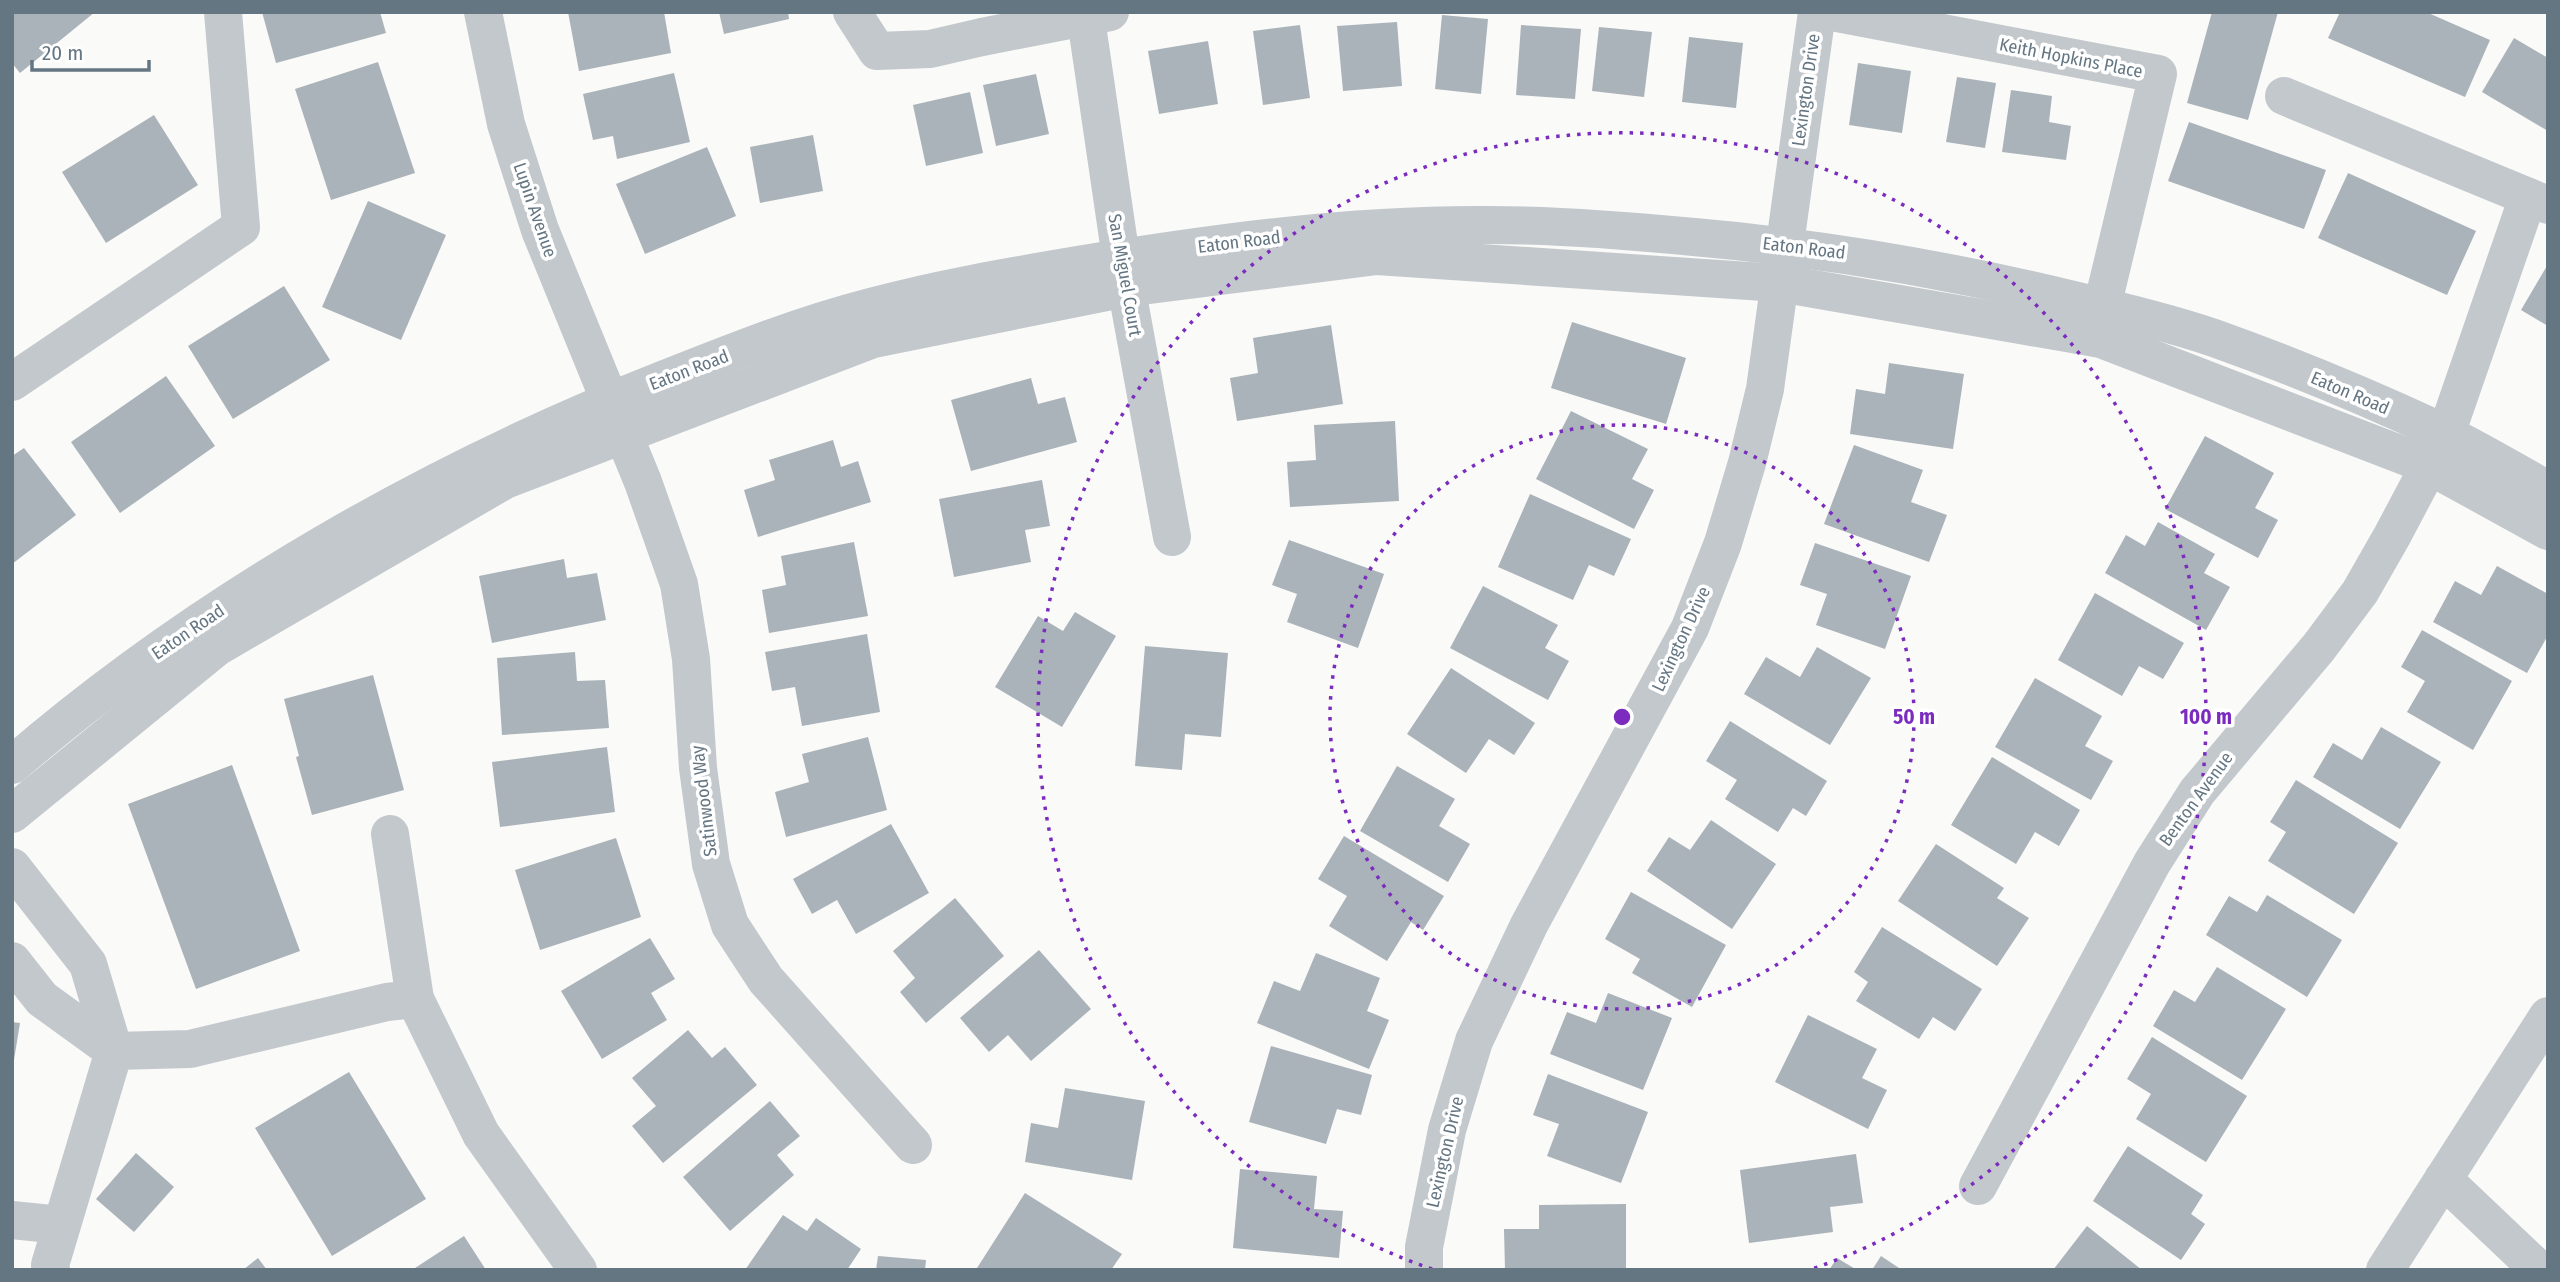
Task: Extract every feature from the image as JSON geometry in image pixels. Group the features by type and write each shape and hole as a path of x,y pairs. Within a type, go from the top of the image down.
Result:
{"street":[{"path":"12,382 241,227 223,12"},
{"name":"Lupin Avenue","path":"483,12 506,124 540,230 611,400"},
{"path":"852,12 877,51 930,49 1094,14"},
{"name":"Lexington Drive","path":"1424,1270 1424,1247 1447,1130 1474,1041 1535,913 1690,628 1723,543 1747,463 1765,389 1817,12"},
{"name":"Keith Hopkins Place","path":"1832,12 2158,74 2102,307"},
{"name":"San Miguel Court","path":"1094,14 1124,273 1172,537"},
{"path":"2284,96 2538,201"},
{"name":"Benton Avenue","path":"1978,1186 2152,863 2197,792 2319,647 2360,592 2392,536 2437,449 2538,201"},
{"name":"Eaton Road","path":"12,765 46,736 145,662 248,591 348,530 461,468 611,400 746,347 869,307 996,279 1124,273 1236,241 1331,232 1477,225 1606,229 1784,245 1891,260 1999,282 2211,337 2336,386 2437,449 2548,490"},
{"path":"12,814 217,647 505,480 873,339 1124,273 1377,256 1779,283 2101,339 2437,449 2548,531"},
{"name":"Satinwood Way","path":"611,400 656,515 679,584 691,659 698,768 711,863 730,925 766,980 913,1145"},
{"path":"390,834 415,999 481,1134 579,1270"},
{"path":"12,867 88,964 114,1051 61,1225 51,1270"},
{"path":"12,961 42,999 114,1051 190,1049 387,1002 415,999"},
{"path":"2385,1270 2548,1016"},
{"path":"2443,1179 2539,1270"},
{"path":"12,1220 61,1225"}],"building":[{"path":"12,12 95,12 20,73 12,63"},
{"path":"262,12 380,12 386,33 276,63"},
{"path":"568,12 664,12 671,53 579,71"},
{"path":"719,12 788,12 789,19 724,34"},
{"path":"2212,12 2278,12 2248,120 2187,103"},
{"path":"2340,12 2426,12 2490,40 2465,97 2328,38"},
{"path":"1442,15 1488,19 1481,94 1435,89"},
{"path":"1397,22 1402,86 1343,91 1337,26"},
{"path":"1300,25 1310,98 1263,105 1253,31"},
{"path":"1521,25 1581,29 1575,99 1516,95"},
{"path":"1599,27 1652,32 1644,97 1592,91"},
{"path":"1689,37 1743,43 1736,108 1682,102"},
{"path":"2514,38 2548,58 2548,131 2482,92"},
{"path":"1208,41 1218,104 1159,114 1148,51"},
{"path":"378,62 415,173 331,200 295,89"},
{"path":"1858,63 1911,71 1902,133 1849,125"},
{"path":"674,73 690,142 617,159 613,136 593,140 583,94"},
{"path":"1036,74 1049,134 996,146 983,85"},
{"path":"1957,77 1996,83 1985,148 1946,142"},
{"path":"2011,90 2052,96 2049,122 2071,126 2066,160 2002,152"},
{"path":"970,92 983,153 926,166 913,105"},
{"path":"154,115 198,185 106,243 62,172"},
{"path":"2189,122 2326,170 2304,229 2168,181"},
{"path":"813,135 823,191 760,203 750,147"},
{"path":"707,147 736,216 645,254 616,184"},
{"path":"2348,173 2476,231 2447,295 2318,238"},
{"path":"368,201 446,235 401,340 322,307"},
{"path":"2548,264 2548,326 2521,310"},
{"path":"284,286 330,360 233,419 188,346"},
{"path":"1572,322 1686,358 1666,424 1551,388"},
{"path":"1331,325 1343,404 1237,421 1230,378 1258,373 1253,338"},
{"path":"1889,363 1964,374 1953,449 1850,434 1856,389 1885,394"},
{"path":"166,376 215,446 120,513 71,442"},
{"path":"1031,378 1038,404 1065,397 1077,442 971,471 951,400"},
{"path":"1571,411 1648,449 1632,479 1654,490 1634,529 1536,479"},
{"path":"1395,421 1399,501 1290,507 1287,462 1316,460 1314,425"},
{"path":"2205,436 2274,473 2255,508 2278,520 2258,558 2165,509"},
{"path":"833,440 841,467 858,461 871,502 758,537 744,490 775,480 769,460"},
{"path":"1854,445 1923,470 1911,502 1947,515 1929,562 1824,524"},
{"path":"24,448 76,515 12,564 12,456"},
{"path":"1042,480 1050,526 1025,530 1031,562 954,577 939,499"},
{"path":"1530,494 1631,539 1614,576 1589,565 1573,600 1498,567"},
{"path":"2158,522 2215,554 2204,573 2230,587 2206,630 2105,573 2126,535 2145,546"},
{"path":"1289,540 1384,574 1358,648 1287,622 1297,594 1272,585"},
{"path":"854,542 868,616 769,633 762,590 786,585 781,556"},
{"path":"1815,543 1911,576 1885,649 1816,625 1827,594 1800,585"},
{"path":"564,559 567,578 597,573 606,620 492,643 479,576"},
{"path":"2497,566 2548,594 2548,635 2527,673 2433,622 2455,581 2481,595"},
{"path":"1483,586 1558,625 1545,648 1569,661 1548,700 1450,648"},
{"path":"2095,593 2184,643 2163,679 2139,666 2122,696 2058,660"},
{"path":"1075,612 1116,636 1062,727 995,687 1038,616 1063,631"},
{"path":"2422,630 2512,681 2473,750 2407,712 2425,681 2401,667"},
{"path":"867,634 880,712 802,726 795,687 772,691 765,652"},
{"path":"1145,646 1228,653 1221,737 1185,734 1182,770 1135,766"},
{"path":"1817,647 1871,678 1830,745 1744,694 1766,657 1800,677"},
{"path":"575,652 577,681 605,680 609,728 502,735 497,658"},
{"path":"1451,668 1535,723 1514,755 1489,739 1466,773 1407,734"},
{"path":"373,675 404,790 312,815 284,699"},
{"path":"2035,678 2102,716 2085,746 2113,761 2091,800 1995,747"},
{"path":"1730,721 1827,781 1806,816 1793,808 1778,832 1725,799 1737,780 1706,761"},
{"path":"2381,727 2441,762 2400,829 2313,777 2333,743 2362,760"},
{"path":"868,737 887,810 786,837 775,792 809,782 802,754"},
{"path":"607,747 615,812 500,827 492,762"},
{"path":"1992,757 2080,810 2059,846 2035,832 2016,864 1951,825"},
{"path":"232,765 300,951 196,989 128,804"},
{"path":"1397,766 1455,799 1439,826 1470,844 1448,882 1360,831"},
{"path":"2296,780 2398,843 2354,914 2268,861 2286,832 2270,822"},
{"path":"1711,820 1776,864 1732,929 1647,871 1669,837 1690,850"},
{"path":"891,824 929,893 856,934 837,900 812,914 793,879"},
{"path":"1344,836 1444,896 1423,930 1411,922 1387,961 1329,926 1347,896 1318,879"},
{"path":"616,838 641,917 540,950 515,870"},
{"path":"1936,844 2004,888 1997,898 2029,918 1997,966 1898,901"},
{"path":"1631,892 1726,945 1692,1007 1632,973 1640,959 1605,939"},
{"path":"2267,895 2342,940 2307,997 2206,935 2229,896 2257,912"},
{"path":"955,898 1004,956 926,1023 900,992 915,978 893,951"},
{"path":"1882,927 1982,989 1955,1031 1933,1017 1919,1039 1856,1001 1868,982 1854,972"},
{"path":"650,938 675,979 651,993 667,1020 602,1059 561,991"},
{"path":"1039,950 1091,1009 1031,1061 1008,1035 989,1052 960,1018"},
{"path":"1316,953 1380,978 1367,1011 1389,1020 1369,1069 1257,1023 1274,981 1300,991"},
{"path":"2217,967 2286,1009 2242,1080 2153,1026 2174,990 2195,1002"},
{"path":"1608,993 1672,1018 1643,1090 1550,1054 1567,1012 1596,1023"},
{"path":"1808,1015 1877,1049 1862,1078 1887,1090 1868,1129 1775,1082"},
{"path":"12,1022 20,1023 14,1060 12,1060"},
{"path":"688,1030 712,1058 725,1047 757,1085 663,1163 632,1126 656,1106 632,1078"},
{"path":"2152,1037 2247,1096 2206,1162 2136,1119 2151,1094 2127,1079"},
{"path":"1271,1046 1372,1075 1361,1115 1337,1109 1326,1144 1249,1122"},
{"path":"349,1072 426,1199 332,1256 255,1128"},
{"path":"1548,1074 1648,1112 1621,1183 1547,1156 1559,1124 1533,1115"},
{"path":"1065,1088 1145,1101 1132,1180 1025,1162 1031,1123 1058,1128"},
{"path":"770,1101 800,1136 777,1155 794,1175 730,1231 683,1177"},
{"path":"2128,1146 2203,1195 2191,1214 2205,1224 2181,1260 2093,1201"},
{"path":"136,1153 174,1187 134,1232 96,1199"},
{"path":"1856,1154 1863,1203 1830,1207 1833,1232 1749,1243 1740,1170"},
{"path":"1240,1169 1317,1176 1314,1209 1343,1211 1339,1258 1233,1248"},
{"path":"1025,1193 1122,1254 1111,1270 977,1268"},
{"path":"1626,1204 1626,1270 1505,1270 1504,1229 1539,1229 1539,1205"},
{"path":"783,1215 807,1231 816,1218 861,1249 847,1270 745,1270"},
{"path":"2087,1226 2142,1270 2053,1270"},
{"path":"464,1236 486,1270 412,1270"},
{"path":"878,1256 926,1260 925,1270 876,1270"},
{"path":"1881,1256 1902,1270 1872,1270"},
{"path":"258,1258 267,1270 243,1270"},
{"path":"1837,1258 1857,1270 1829,1270"}]}
